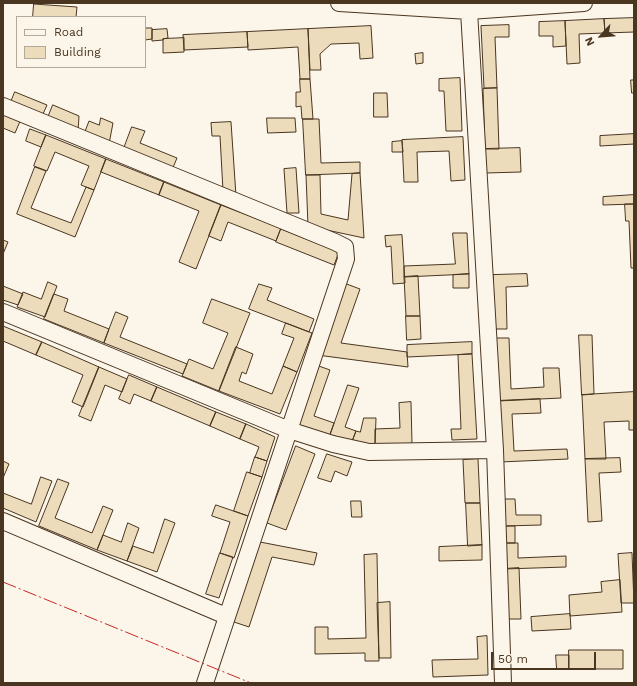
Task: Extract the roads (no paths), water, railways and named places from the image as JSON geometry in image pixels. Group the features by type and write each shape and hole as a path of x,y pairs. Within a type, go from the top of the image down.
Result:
{"street":[{"path":"339,3 468,11 584,3"},
{"path":"468,11 495,450 504,683"},
{"path":"3,106 345,247 346,259 226,616 205,683"},
{"path":"3,312 289,430 333,444 369,452 495,450"},
{"path":"3,522 226,616"}]}
